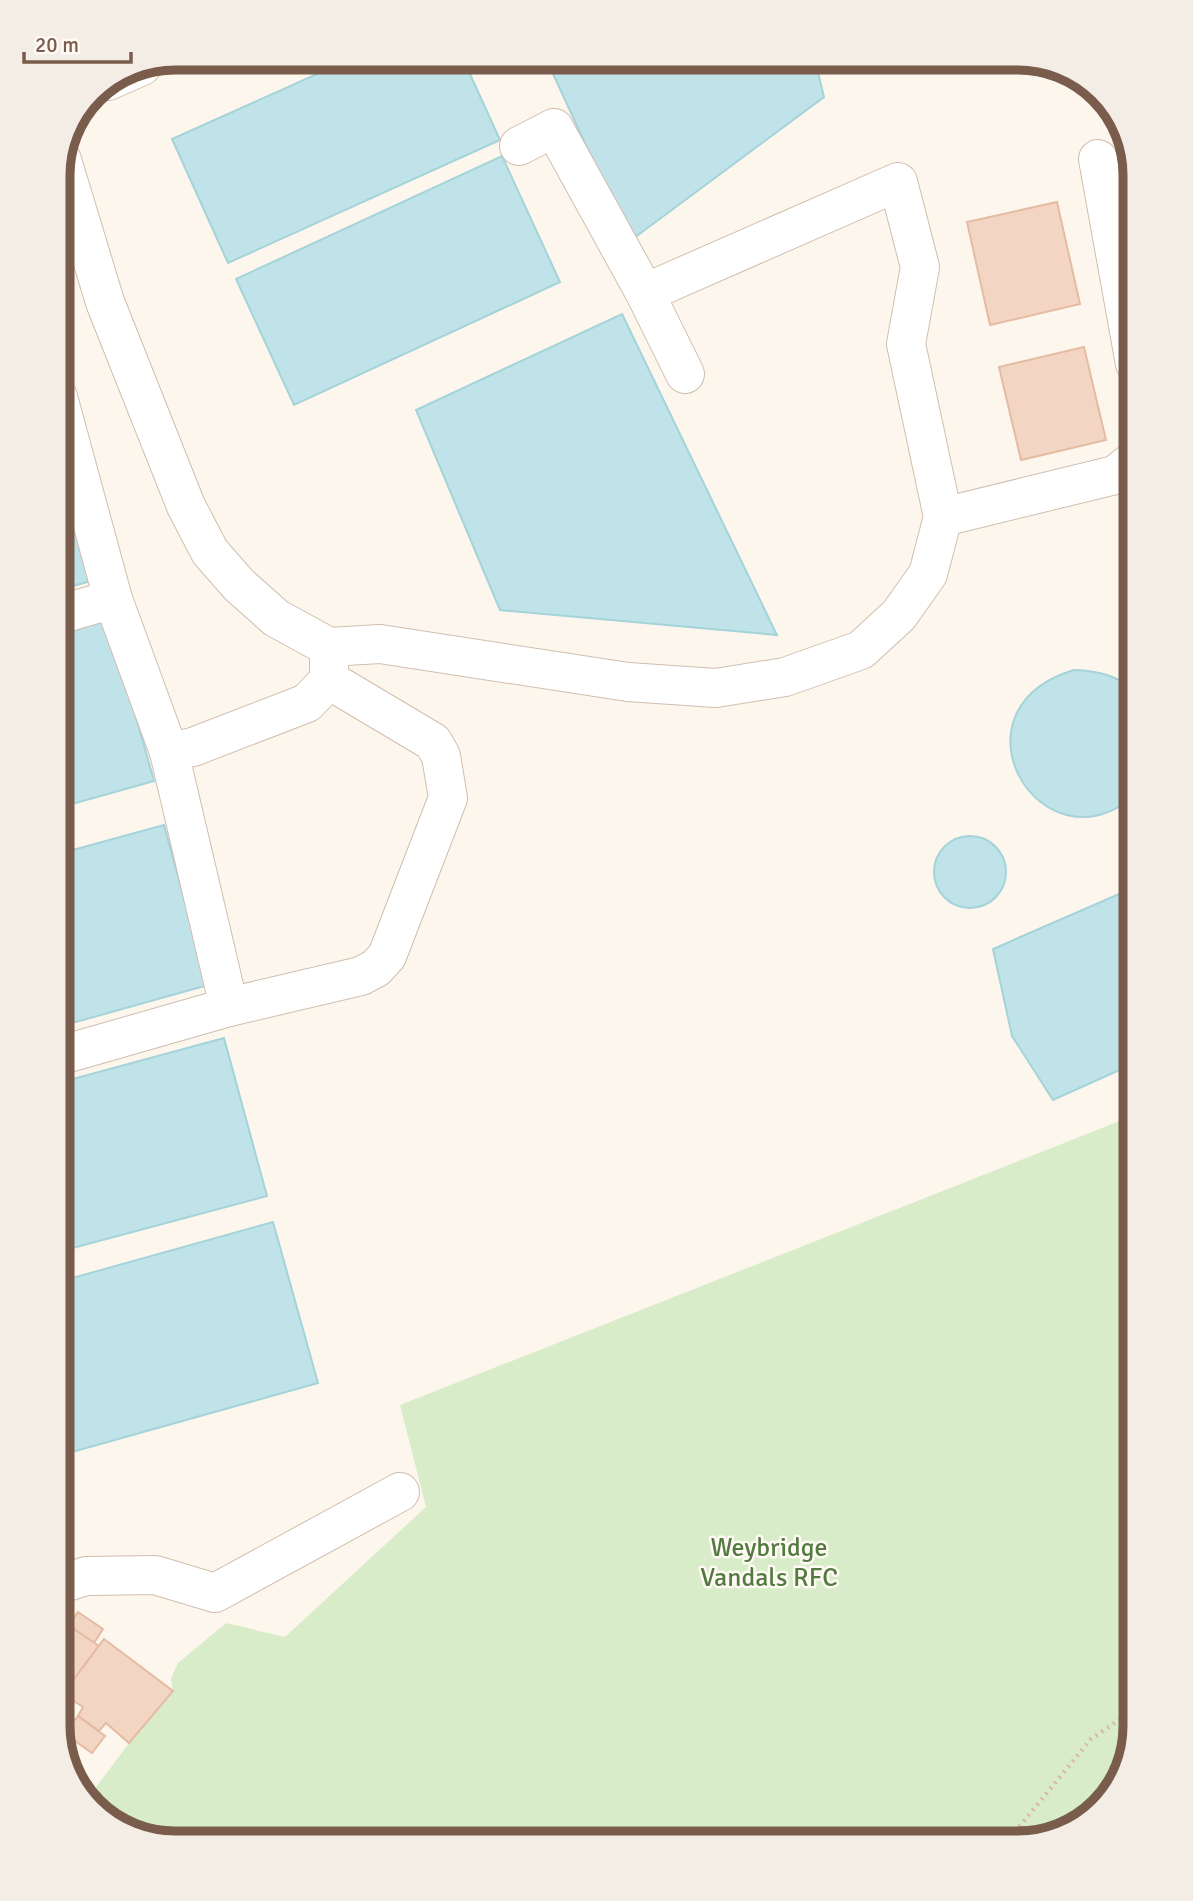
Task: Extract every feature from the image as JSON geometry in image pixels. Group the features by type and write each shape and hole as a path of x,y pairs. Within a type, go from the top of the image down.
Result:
{"street":[{"path":"519,146 554,128 645,293 685,374"},
{"path":"1098,159 1123,298"},
{"path":"169,752 193,747 307,703 329,663 380,644 628,682 716,688 785,677 861,650 899,615 928,574 943,517 906,344 920,267 898,182 645,293"},
{"path":"70,186 105,302 186,506 210,552 239,585 276,618 329,663 433,742 441,757 448,798 387,956 376,968 361,976 229,1007 70,1053"},
{"path":"70,441 113,599 169,752 229,1007"},
{"path":"943,517 1115,475 1123,469"},
{"path":"70,612 113,599"},
{"path":"70,1581 86,1576 155,1576 215,1592 400,1492"}],"path":[{"path":"1016,1831 1091,1739 1123,1717"}],"green space":[{"name":"Weybridge Vandals RFC","path":"1123,1120 1123,1726 1115,1766 1097,1795 1076,1813 1052,1825 1018,1831 168,1831 141,1825 117,1813 93,1791 173,1691 171,1679 178,1663 226,1623 285,1637 426,1507 400,1405"}],"water":[{"path":"326,70 468,70 500,140 228,263 172,139"},
{"path":"551,70 817,70 824,97 630,241"},
{"path":"502,156 560,282 294,405 236,279"},
{"path":"622,314 777,635 500,610 416,410"},
{"path":"70,487 95,580 70,587"},
{"path":"108,617 154,781 70,805 70,628"},
{"path":"1074,670 1107,675 1123,683 1123,802 1100,815 1068,815 1040,802 1020,778 1011,748 1015,718 1035,690"},
{"path":"164,825 208,985 70,1024 70,851"},
{"path":"977,836 996,846 1004,858 1004,886 996,898 984,906 963,908 944,898 936,886 934,865 944,846 956,838"},
{"path":"1123,892 1123,1068 1053,1100 1012,1036 993,949"},
{"path":"224,1038 267,1196 70,1249 70,1080"},
{"path":"273,1222 318,1383 70,1453 70,1279"}],"building":[{"path":"1057,202 1080,304 990,325 967,222"},
{"path":"1084,347 1106,440 1021,460 999,367"},
{"path":"78,1612 103,1629 94,1643 70,1627"},
{"path":"70,1626 99,1646 70,1684"},
{"path":"104,1639 173,1691 129,1743 106,1723 99,1731 78,1716 83,1707 70,1699 70,1685"},
{"path":"78,1716 105,1736 92,1753 71,1738 70,1726"}]}
